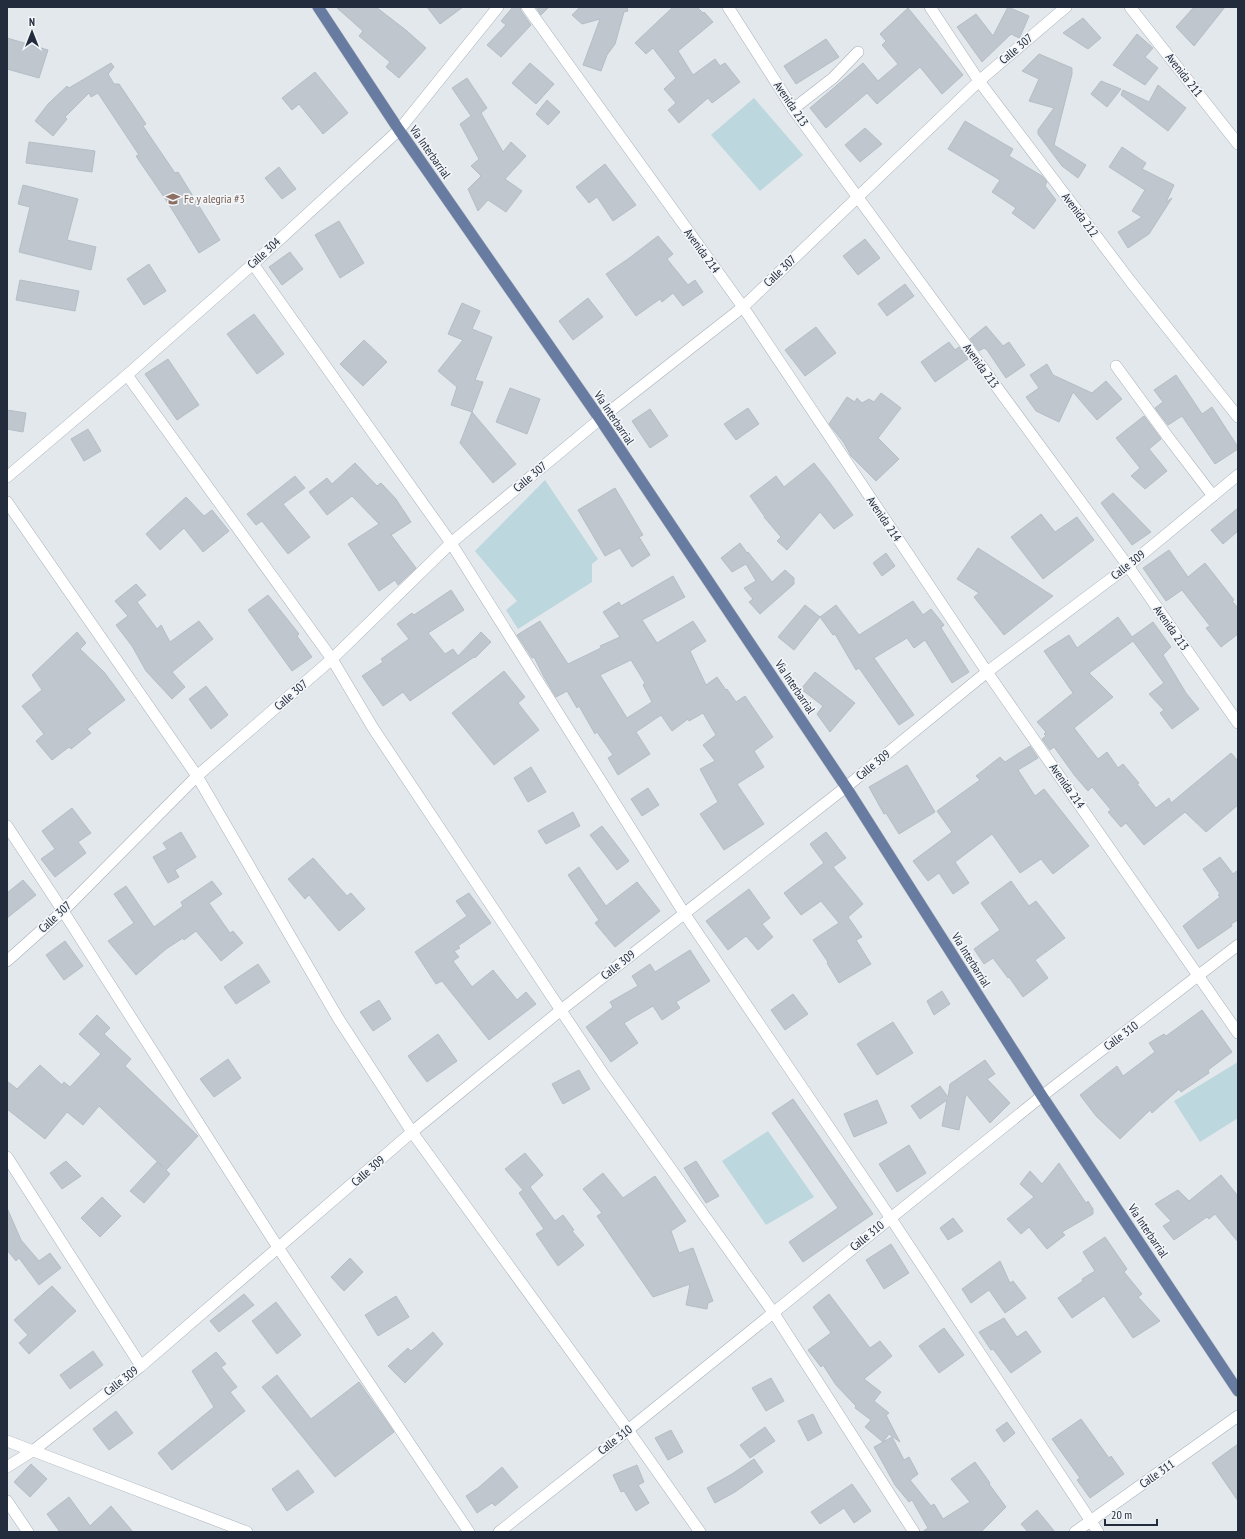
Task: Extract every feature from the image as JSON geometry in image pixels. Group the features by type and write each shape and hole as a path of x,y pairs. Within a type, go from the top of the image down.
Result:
{"main road":[{"name":"Vía Interbarrial","path":"318,7 399,130 600,420 846,787 1042,1096 1238,1391"}],"street":[{"name":"Calle 304","path":"7,476 127,375 253,264 399,130 498,7"},
{"name":"Avenida 214","path":"527,7 743,307 987,672 1238,1033"},
{"name":"Avenida 213","path":"728,7 793,109 1128,566 1238,723"},
{"name":"Avenida 212","path":"930,7 979,80 1131,282 1238,417"},
{"name":"Calle 307","path":"7,961 63,911 197,776 332,659 451,544 600,420 743,307 979,80 1066,7"},
{"name":"Avenida 211","path":"1130,7 1238,144"},
{"path":"793,109 833,78 858,52"},
{"path":"253,264 451,544 684,913 890,1217 1098,1532"},
{"path":"1116,366 1213,496"},
{"path":"127,375 332,659 373,728 561,1010 609,1081 773,1312 914,1532"},
{"name":"Calle 309","path":"7,1467 34,1450 141,1366 279,1249 412,1132 561,1010 846,787 987,672 1128,566 1238,475"},
{"path":"7,502 197,776 338,1018 412,1132 700,1532"},
{"path":"7,826 279,1249 469,1532"},
{"name":"Calle 310","path":"499,1532 628,1430 890,1217 1042,1096 1238,945"},
{"path":"7,1157 141,1366"},
{"name":"Calle 311","path":"1075,1532 1238,1416"},
{"path":"7,1441 247,1532"},
{"path":"7,1501 28,1532"}],"shaded area":[{"path":"754,98 803,155 760,191 711,135"},
{"path":"545,480 598,559 592,564 592,582 518,629 506,610 517,601 475,551"},
{"path":"1238,1062 1238,1118 1200,1142 1174,1101"},
{"path":"768,1131 814,1197 766,1225 722,1161"}],"building":[{"path":"336,7 376,7 426,48 399,78 386,67 390,62 359,36 363,31"},
{"path":"427,7 463,7 440,24"},
{"path":"513,7 520,7 521,11 531,25 501,57 487,45 506,25 501,21"},
{"path":"536,7 549,7 541,15"},
{"path":"580,7 627,7 628,11 624,12 615,44 607,55 601,71 583,65 600,19 582,24 572,15"},
{"path":"673,7 697,7 713,22 678,51 693,75 715,59 720,66 725,63 740,82 712,103 708,98 679,123 668,110 676,103 664,89 676,78 653,48 646,54 635,43"},
{"path":"1008,7 1029,16 1020,37 1019,38 1011,34 982,62 957,27 976,14 993,36"},
{"path":"1194,7 1225,7 1194,46 1176,27"},
{"path":"908,8 963,75 942,94 920,67 877,104 867,93 826,128 810,108 863,63 878,81 898,64 882,45 886,41 880,34"},
{"path":"1083,18 1101,38 1088,49 1063,33"},
{"path":"1137,34 1153,48 1145,57 1158,68 1145,85 1113,65"},
{"path":"7,38 48,50 39,78 7,69"},
{"path":"826,39 839,57 796,84 784,66"},
{"path":"1039,54 1072,68 1072,74 1054,145 1086,165 1078,178 1062,166 1038,134 1038,130 1054,108 1029,101 1039,79 1022,71"},
{"path":"111,63 114,67 108,74 114,84 119,84 146,124 143,126 175,173 178,172 220,240 199,253 168,203 136,156 139,155 98,93 91,97 89,93 65,117 67,119 53,136 35,121 48,104 67,86 69,88"},
{"path":"530,63 554,84 536,104 512,83"},
{"path":"315,72 348,113 323,134 299,104 292,110 282,98"},
{"path":"467,78 487,108 481,113 503,152 511,142 526,156 505,179 522,191 506,212 488,200 478,211 468,189 481,176 471,166 479,159 460,124 471,116 452,88"},
{"path":"1101,81 1121,89 1107,107 1091,94"},
{"path":"1158,85 1186,108 1168,131 1121,95 1123,90 1149,102"},
{"path":"547,100 560,112 548,125 536,114"},
{"path":"965,121 1013,149 1009,156 1042,176 1047,182 1045,186 1056,200 1034,229 1012,213 1016,208 992,192 1000,180 948,149"},
{"path":"865,128 882,144 860,162 845,145"},
{"path":"29,142 95,151 92,172 26,163"},
{"path":"1122,147 1146,163 1142,169 1174,185 1166,202 1172,198 1149,234 1128,248 1118,232 1142,217 1132,211 1145,190 1109,167"},
{"path":"605,164 636,205 613,221 597,197 589,203 576,187"},
{"path":"279,167 296,189 282,199 265,178"},
{"path":"23,185 78,199 67,240 96,247 91,270 19,252 30,207 18,204"},
{"path":"339,221 364,263 340,278 315,235"},
{"path":"658,236 673,254 667,259 688,285 695,280 703,292 683,306 673,293 662,302 660,299 636,316 606,274"},
{"path":"865,239 880,258 858,275 843,256"},
{"path":"290,252 303,269 282,285 269,267"},
{"path":"149,264 166,291 144,305 127,279"},
{"path":"20,280 79,291 75,311 16,300"},
{"path":"905,284 914,296 887,316 878,304"},
{"path":"588,298 603,317 573,340 559,321"},
{"path":"462,303 480,311 472,329 492,337 475,380 483,382 472,412 451,405 457,387 438,371 463,340 448,334"},
{"path":"254,314 284,354 257,374 227,334"},
{"path":"986,326 1003,346 1009,342 1025,365 1006,378 987,350 984,348 979,351 970,339"},
{"path":"816,327 836,353 805,376 785,350"},
{"path":"364,340 387,362 363,386 340,364"},
{"path":"949,342 955,350 959,347 968,359 935,382 921,362"},
{"path":"168,359 199,405 177,420 145,374"},
{"path":"1047,364 1053,375 1092,393 1106,381 1122,399 1097,420 1073,392 1059,422 1036,411 1026,397 1039,388 1030,375"},
{"path":"1176,375 1202,414 1212,407 1238,447 1238,449 1215,464 1182,416 1168,425 1155,408 1163,402 1154,390"},
{"path":"510,388 540,399 527,434 496,422"},
{"path":"881,393 901,408 878,438 899,459 876,481 851,456 844,443 829,424 847,397 855,402 857,398 862,403 869,399 874,402"},
{"path":"748,408 759,424 736,440 724,424"},
{"path":"650,409 668,436 650,448 632,421"},
{"path":"7,410 26,413 23,432 7,429"},
{"path":"472,412 516,464 493,483 460,443"},
{"path":"1144,416 1161,439 1149,449 1167,471 1145,489 1131,476 1140,468 1116,438"},
{"path":"88,429 101,451 84,461 71,439"},
{"path":"355,463 377,486 381,483 396,499 411,522 391,535 416,568 398,585 395,580 379,591 348,544 379,524 352,496 327,515 309,492 327,478 332,484"},
{"path":"814,463 853,515 834,529 820,512 787,550 777,541 781,537 764,517 750,496 776,476 784,487"},
{"path":"295,476 305,488 283,504 310,537 288,554 262,521 256,525 247,514"},
{"path":"615,488 643,535 639,537 650,555 632,567 620,548 605,556 578,510"},
{"path":"1113,493 1151,532 1132,545 1101,503"},
{"path":"186,497 204,516 212,510 229,531 203,552 184,528 160,550 146,534"},
{"path":"1238,508 1238,531 1223,544 1211,530"},
{"path":"1041,514 1055,532 1077,517 1094,540 1043,579 1011,537"},
{"path":"740,543 772,582 785,570 794,578 794,584 760,614 749,602 753,599 744,588 756,581 746,564 732,572 721,558"},
{"path":"978,548 1053,596 1004,635 974,597 979,593 957,579"},
{"path":"1169,550 1188,577 1205,563 1234,600 1232,601 1238,608 1238,634 1221,647 1206,628 1210,626 1182,590 1166,601 1143,568"},
{"path":"886,553 895,566 882,576 873,563"},
{"path":"673,576 685,597 642,620 657,643 693,621 706,641 690,651 706,685 717,677 736,702 745,696 773,737 754,751 764,767 737,784 764,824 724,850 700,814 718,802 700,769 715,761 703,745 716,735 703,713 689,721 688,719 672,731 661,715 636,732 650,754 618,775 608,758 613,755 597,732 595,734 579,706 577,708 567,691 556,697 534,657 532,658 517,635 540,621 568,664 601,648 600,646 620,637 603,612 619,602 621,606","holes":["631,660 645,683 643,685 652,702 627,718 600,675"]},
{"path":"136,584 146,595 137,602 157,629 161,625 170,642 199,621 213,639 172,672 185,687 172,699 146,671 132,646 116,625 128,616 115,601"},
{"path":"451,590 464,610 428,633 445,654 453,649 458,656 481,632 491,642 475,658 474,657 410,701 403,692 383,706 362,676 383,662 381,659 409,639 397,624 412,613 414,615"},
{"path":"268,595 299,634 297,636 312,657 292,671 248,610"},
{"path":"913,601 923,615 931,609 944,625 941,628 969,672 952,683 925,640 914,648 907,638 874,658 914,715 899,725 859,668 856,670 835,634 833,635 820,617 836,605 859,635"},
{"path":"805,605 820,617 794,650 778,637"},
{"path":"1118,617 1132,637 1153,622 1171,647 1163,655 1186,693 1199,709 1172,729 1160,713 1164,710 1149,694 1164,683 1133,641 1089,673 1113,697 1074,728 1098,759 1107,752 1118,768 1123,764 1139,783 1137,784 1156,808 1169,798 1171,803 1231,753 1238,761 1238,805 1206,832 1185,812 1144,845 1126,823 1121,827 1108,812 1111,810 1092,787 1088,791 1054,747 1050,750 1042,739 1046,736 1044,734 1046,732 1037,722 1073,693 1044,651 1069,635 1077,648"},
{"path":"77,632 86,643 80,649 104,672 125,700 87,729 91,733 71,749 69,747 52,760 36,741 44,734 22,706 42,690 32,675"},
{"path":"504,671 525,697 518,703 539,730 494,765 452,713"},
{"path":"815,672 855,703 830,732 817,714 823,706 801,689"},
{"path":"206,686 228,715 211,729 189,699"},
{"path":"1030,746 1038,758 1018,770 1035,796 1044,789 1089,846 1053,874 1041,859 1020,873 992,834 955,862 969,883 953,894 939,873 928,881 913,861 952,832 937,811 980,780 976,776 1000,757 1005,762"},
{"path":"907,765 935,812 899,834 886,813 884,814 869,787"},
{"path":"531,767 546,792 528,802 514,778"},
{"path":"648,788 659,805 642,816 631,799"},
{"path":"72,808 91,833 78,842 86,853 55,877 41,859 55,849 42,831"},
{"path":"573,812 580,826 546,844 538,831"},
{"path":"602,826 629,861 617,870 590,835"},
{"path":"181,832 196,857 175,870 179,877 168,883 153,857 167,849 163,843"},
{"path":"826,832 846,858 833,867 863,904 848,917 862,937 856,940 871,964 839,983 827,963 828,962 813,940 839,923 821,901 801,915 784,893 824,863 810,844"},
{"path":"1220,857 1233,874 1238,870 1238,920 1231,924 1232,926 1198,949 1183,926 1220,897 1218,895 1220,894 1203,869"},
{"path":"313,858 347,896 351,893 365,909 339,931 309,895 305,899 288,879"},
{"path":"579,867 606,906 637,882 660,911 615,947 595,923 599,920 568,875"},
{"path":"23,880 36,895 7,918 7,893"},
{"path":"212,881 222,894 209,903 230,933 233,931 243,943 221,961 196,931 184,940 183,938 166,949 136,975 108,941 134,923 114,894 126,886 154,927 183,906 181,902"},
{"path":"1011,881 1029,906 1036,901 1065,938 1035,960 1048,978 1023,997 993,958 984,964 974,949 1000,930 981,903"},
{"path":"749,889 770,918 762,924 773,937 758,950 746,936 728,950 706,921"},
{"path":"469,893 491,923 458,946 460,948 454,951 459,957 453,961 472,987 493,970 517,1000 526,992 536,1004 489,1040 442,981 436,984 415,952 467,916 456,901"},
{"path":"65,941 83,966 64,980 46,955"},
{"path":"690,950 710,981 676,1002 680,1008 662,1020 653,1006 624,1023 638,1043 611,1062 586,1027 613,1007 610,1002 638,986 632,976 650,964 655,972"},
{"path":"258,964 270,982 236,1004 224,987"},
{"path":"942,991 950,1004 934,1015 927,1001"},
{"path":"793,994 808,1014 785,1030 771,1010"},
{"path":"379,1000 391,1019 373,1031 360,1012"},
{"path":"1202,1010 1232,1052 1208,1070 1209,1073 1181,1092 1179,1089 1152,1113 1150,1110 1120,1139 1096,1116 1080,1095 1117,1066 1123,1076 1155,1052 1149,1043 1164,1034 1166,1036"},
{"path":"97,1015 110,1028 104,1034 131,1059 125,1066 198,1136 166,1170 170,1174 144,1203 130,1191 157,1162 163,1167 99,1106 83,1125 67,1112 45,1139 7,1109 7,1081 17,1089 40,1065 62,1085 64,1082 70,1087 101,1054 79,1034"},
{"path":"893,1022 913,1053 877,1075 857,1044"},
{"path":"438,1034 457,1061 427,1082 408,1056"},
{"path":"228,1059 241,1078 214,1097 200,1079"},
{"path":"985,1060 995,1074 987,1079 1010,1103 990,1123 966,1094 959,1130 942,1126 947,1100 920,1119 911,1106 940,1086 948,1097 950,1084"},
{"path":"579,1070 590,1089 563,1104 552,1084"},
{"path":"793,1099 873,1214 803,1262 789,1242 838,1208 772,1113"},
{"path":"877,1100 887,1123 854,1137 844,1114"},
{"path":"909,1145 926,1173 897,1192 879,1164"},
{"path":"525,1153 543,1175 530,1187 555,1221 563,1215 574,1230 572,1231 584,1245 558,1266 536,1234 544,1229 519,1193 523,1190 505,1169"},
{"path":"66,1161 81,1176 62,1189 50,1173"},
{"path":"696,1161 719,1196 706,1203 684,1168"},
{"path":"1059,1163 1086,1203 1088,1201 1093,1209 1093,1214 1062,1232 1065,1235 1047,1249 1029,1227 1021,1234 1007,1219 1034,1197 1020,1184 1030,1171 1042,1184"},
{"path":"603,1173 623,1198 655,1176 686,1221 671,1231 679,1253 693,1248 713,1301 708,1303 707,1309 686,1305 690,1284 653,1297 597,1216 602,1213 583,1189"},
{"path":"1221,1175 1238,1196 1238,1242 1215,1214 1209,1219 1207,1217 1174,1240 1163,1226 1171,1221 1155,1204 1178,1190 1189,1201"},
{"path":"102,1197 121,1216 100,1237 81,1218"},
{"path":"7,1208 21,1240 39,1261 50,1253 61,1268 39,1285 19,1258 16,1261 7,1250"},
{"path":"953,1218 963,1231 948,1240 940,1228"},
{"path":"1105,1237 1127,1269 1124,1272 1142,1294 1138,1297 1160,1321 1133,1338 1104,1296 1072,1318 1058,1298 1083,1281 1082,1279 1095,1271 1083,1252"},
{"path":"891,1244 909,1273 884,1289 866,1260"},
{"path":"350,1258 363,1272 344,1291 331,1277"},
{"path":"1000,1261 1010,1283 1013,1281 1026,1298 1005,1313 989,1290 971,1303 962,1289"},
{"path":"52,1286 76,1311 29,1354 19,1343 28,1335 14,1320"},
{"path":"244,1294 254,1305 219,1332 210,1321"},
{"path":"829,1294 870,1348 880,1341 892,1356 864,1379 881,1392 874,1401 889,1413 886,1415 900,1442 889,1434 883,1442 865,1427 871,1420 855,1408 856,1406 836,1385 823,1365 821,1367 808,1350 831,1333 813,1307"},
{"path":"396,1296 409,1317 378,1336 365,1315"},
{"path":"276,1302 301,1335 277,1354 252,1321"},
{"path":"1004,1318 1017,1337 1026,1331 1041,1352 1011,1373 993,1349 991,1350 979,1332"},
{"path":"944,1328 964,1355 939,1373 919,1346"},
{"path":"433,1332 443,1344 405,1383 388,1366 408,1348 411,1351"},
{"path":"93,1351 103,1365 70,1389 60,1375"},
{"path":"216,1352 226,1364 221,1367 237,1387 230,1392 245,1411 172,1470 158,1453 214,1407 192,1371"},
{"path":"277,1375 311,1419 359,1382 394,1432 335,1477 262,1387"},
{"path":"771,1378 784,1401 766,1411 752,1388"},
{"path":"116,1411 133,1433 109,1450 93,1429"},
{"path":"813,1414 822,1433 808,1441 798,1421"},
{"path":"1081,1419 1109,1458 1111,1456 1124,1474 1090,1498 1077,1480 1080,1478 1052,1439"},
{"path":"1007,1422 1015,1433 1004,1442 996,1430"},
{"path":"765,1427 775,1441 750,1458 740,1445"},
{"path":"671,1430 683,1452 668,1460 655,1438"},
{"path":"892,1437 904,1460 909,1457 918,1474 910,1480 931,1506 934,1504 943,1519 970,1502 951,1479 975,1462 1006,1507 981,1532 922,1532 928,1528 912,1500 909,1502 895,1485 874,1447"},
{"path":"1238,1444 1238,1501 1212,1463"},
{"path":"754,1459 763,1472 735,1492 715,1503 707,1488 732,1474"},
{"path":"31,1464 47,1479 30,1497 14,1482"},
{"path":"637,1465 644,1482 638,1485 649,1503 636,1511 624,1491 621,1492 613,1475"},
{"path":"502,1467 518,1487 495,1506 492,1503 477,1513 466,1496 478,1488"},
{"path":"298,1470 314,1492 287,1511 272,1489"},
{"path":"852,1484 871,1511 854,1523 844,1508 820,1524 811,1512"},
{"path":"69,1497 90,1526 111,1506 133,1532 60,1532 47,1514"},
{"path":"1037,1510 1055,1532 1028,1532 1021,1524"}],"place":[{"name":"Fe y alegria #3","path":"173,199"}]}
